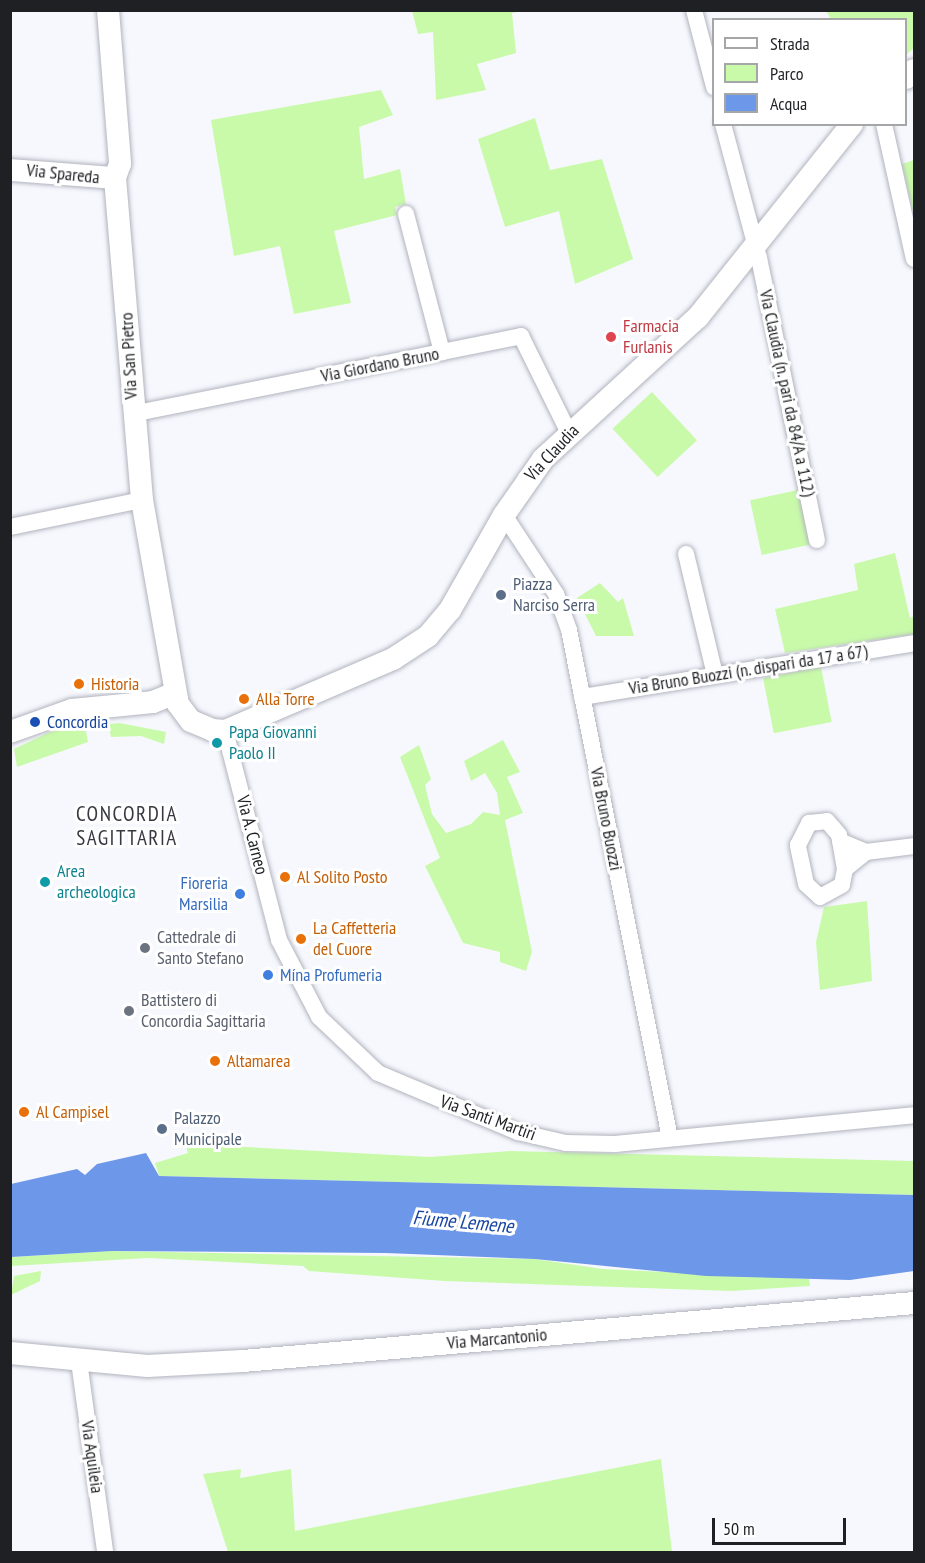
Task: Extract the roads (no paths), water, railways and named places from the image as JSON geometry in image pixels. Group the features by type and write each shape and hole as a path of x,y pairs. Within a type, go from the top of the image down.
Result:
{"street":[{"name":"Via San Pietro","path":"108,10 120,165 115,178 123,230 132,414 169,706"},
{"path":"694,10 712,79"},
{"name":"Via Claudia (n. pari da 84/A a 112)","path":"724,126 754,246 817,540"},
{"name":"Via Claudia","path":"225,730 418,645 450,610 523,484 569,433 698,317 850,126"},
{"path":"884,126 915,259"},
{"name":"Via Spareda","path":"10,170 115,178"},
{"path":"406,214 442,352"},
{"name":"Via Giordano Bruno","path":"132,414 521,336 569,433"},
{"path":"10,527 142,500"},
{"name":"Via Bruno Buozzi","path":"504,515 556,594 569,630 670,1138"},
{"path":"686,554 715,675"},
{"name":"Via Bruno Buozzi (n. dispari da 17 a 67)","path":"582,697 915,643"},
{"path":"10,732 72,710 169,706 225,730"},
{"name":"Via A. Carneo","path":"225,730 279,940"},
{"path":"817,821 827,821 840,841 845,868 845,878 835,892 813,894 806,884 798,845 804,828 817,821"},
{"path":"840,841 866,852 915,846"},
{"path":"845,868 866,852"},
{"name":"Via Santi Martiri","path":"279,940 306,994 336,1038 378,1073 403,1086 518,1132 566,1143 670,1138 915,1115"},
{"name":"Via Marcantonio","path":"10,1353 147,1366 243,1361 915,1303"},
{"name":"Via Aquileia","path":"79,1361 105,1552"}],"water":[{"name":"Fiume Lemene","path":"146,1153 159,1176 914,1195 914,1271 850,1280 706,1276 535,1259 386,1253 112,1251 11,1257 11,1184 77,1169 85,1175 97,1164"}],"place":[{"name":"Farmacia Furlanis","path":"611,337"},
{"name":"Piazza Narciso Serra","path":"501,595"},
{"name":"Historia","path":"79,684"},
{"name":"Alla Torre","path":"244,699"},
{"name":"Concordia","path":"35,722"},
{"name":"Papa Giovanni Paolo II","path":"217,743"},
{"name":"Al Solito Posto","path":"285,877"},
{"name":"Area archeologica","path":"45,882"},
{"name":"Fioreria Marsilia","path":"240,894"},
{"name":"La Caffetteria del Cuore","path":"301,939"},
{"name":"Cattedrale di Santo Stefano","path":"145,948"},
{"name":"Mína Profumeria","path":"268,975"},
{"name":"Battistero di Concordia Sagittaria","path":"129,1011"},
{"name":"Altamarea","path":"215,1061"},
{"name":"Al Campisel","path":"24,1112"},
{"name":"Palazzo Municipale","path":"162,1129"}],"district":[{"name":"CONCORDIA SAGITTARIA","path":"127,826"}]}
